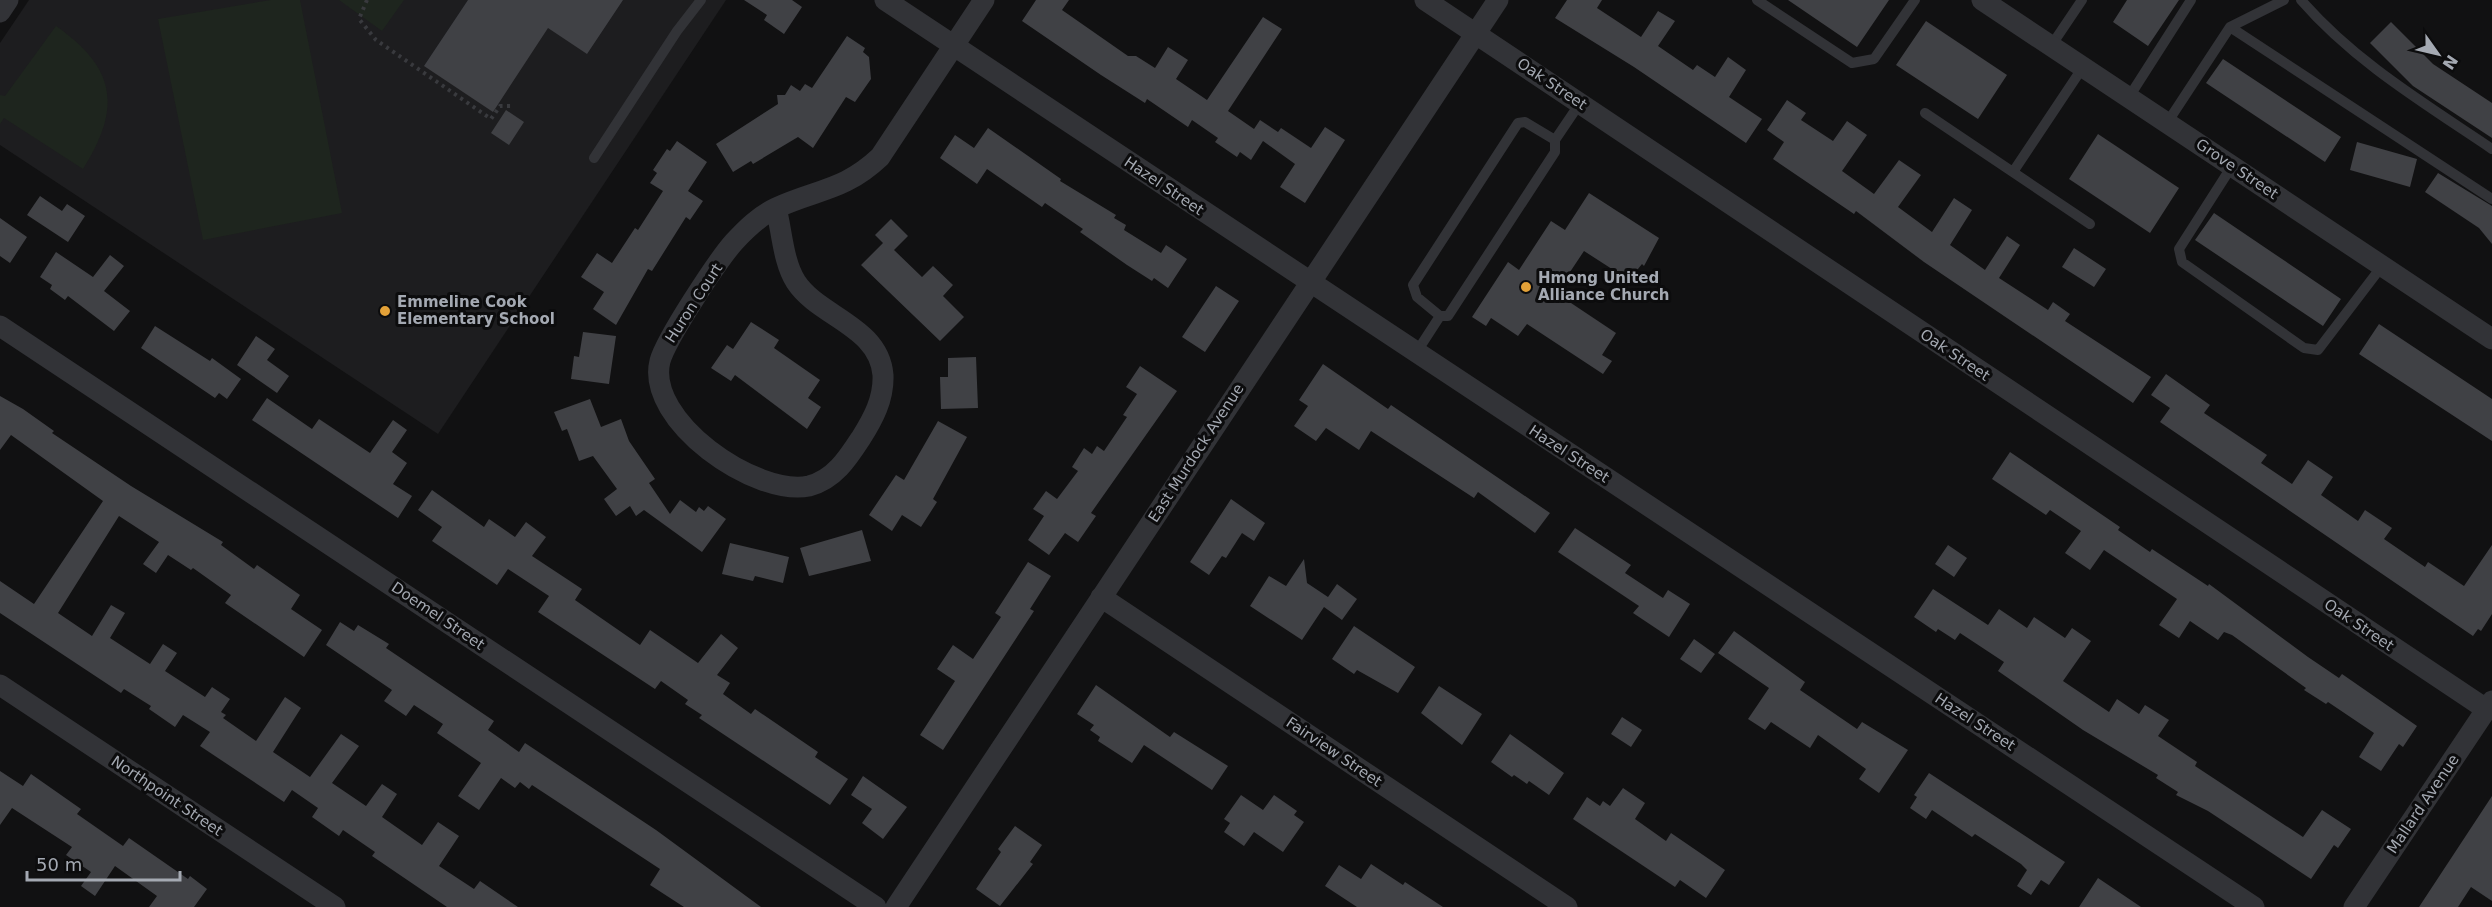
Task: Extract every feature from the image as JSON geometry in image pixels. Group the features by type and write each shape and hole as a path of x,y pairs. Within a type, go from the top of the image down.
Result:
{"street":[{"path":"0,12 8,0"},
{"name":"Hazel Street","path":"885,0 2254,907"},
{"name":"Huron Court","path":"776,208 789,267 795,281 806,294 870,343 883,374 878,409 846,462 822,481 792,487 757,480 683,429 663,395 660,362 666,345 732,244 754,222 776,208 845,184 880,157 984,0"},
{"name":"Oak Street","path":"1425,0 2489,705"},
{"name":"East Murdock Avenue","path":"896,907 1498,0"},
{"name":"Grove Street","path":"1982,0 2006,6 2051,46 2492,339"},
{"name":"Doemel Street","path":"0,326 876,907"},
{"name":"Fairview Street","path":"1101,597 1567,907"},
{"name":"Northpoint Street","path":"0,685 334,907"},
{"name":"Mallard Avenue","path":"2354,907 2489,705"}],"lane":[{"path":"594,158 677,31 701,0"},
{"path":"1757,0 1852,63 1874,59 1915,0"},
{"path":"2051,46 2082,0"},
{"path":"2129,98 2191,0"},
{"path":"2168,123 2230,27 2284,0"},
{"path":"2301,0 2326,30 2361,60 2492,149"},
{"path":"2230,27 2492,199"},
{"path":"2013,172 2084,67"},
{"path":"1555,140 1525,122 1518,123 1413,285 1417,297 1440,316 1448,316 1555,152 1555,140 1580,103"},
{"path":"1925,113 2090,224"},
{"path":"2232,166 2179,249 2182,262 2304,348 2318,350 2382,266"},
{"path":"1416,353 1440,316"}],"path":[{"path":"367,0 358,19 376,40 491,119 500,106 513,106"}],"shaded area":[{"name":"Emmeline Cook Elementary School","path":"29,0 726,0 438,434 0,145 0,43"},
{"path":"271,0 300,0 342,213 203,240 158,19"},
{"path":"339,0 404,0 382,31"},
{"path":"56,26 91,57 101,73 107,90 104,126 83,169 4,118 0,124 0,95 5,96"}],"building":[{"path":"468,0 623,0 587,54 548,28 493,112 424,66"},
{"path":"744,0 792,0 802,7 784,34 764,20 767,15"},
{"path":"1036,0 1069,0 1062,10 1128,56 1136,56 1155,68 1168,47 1188,60 1176,79 1207,100 1263,17 1282,29 1228,111 1254,129 1260,120 1278,132 1281,128 1311,148 1325,127 1345,140 1305,203 1280,187 1295,164 1263,141 1251,160 1240,152 1237,157 1215,142 1218,138 1192,120 1188,127 1147,99 1145,103 1022,21"},
{"path":"1567,0 1602,0 1597,8 1641,37 1658,11 1675,21 1658,46 1693,70 1697,65 1715,77 1728,57 1746,70 1729,97 1762,119 1746,143 1634,67 1555,18"},
{"path":"1788,0 1889,0 1857,47"},
{"path":"2127,0 2179,0 2148,46 2113,22"},
{"path":"1926,21 2007,75 1978,119 1896,65"},
{"path":"2391,22 2433,64 2492,103 2492,138 2413,86 2370,43"},
{"path":"847,36 865,48 863,52 869,57 871,79 855,102 846,97 813,148 798,137 753,164 751,161 733,172 716,144 778,104 777,95 785,95 791,85 800,91 805,84 812,88"},
{"path":"2223,59 2341,137 2325,162 2206,83"},
{"path":"1787,100 1806,113 1801,120 1833,141 1847,121 1867,135 1842,171 1874,194 1899,160 1921,175 1898,207 1932,232 1954,198 1972,210 1950,245 1985,270 2007,236 2020,245 1999,278 2048,310 2053,302 2070,314 2065,321 2151,377 2133,403 1924,262 1856,211 1854,214 1773,159 1784,142 1767,130"},
{"path":"506,110 524,122 509,145 491,133"},
{"path":"988,128 1061,179 1060,181 1116,215 1114,218 1126,225 1124,230 1161,253 1166,245 1187,259 1168,288 1154,278 1152,281 1127,265 1080,232 1083,229 1045,203 1042,207 987,169 977,184 940,158 955,135 974,148"},
{"path":"2098,134 2179,188 2150,233 2069,179"},
{"path":"677,141 707,162 688,191 703,201 690,220 686,217 652,271 648,269 616,325 593,309 604,292 581,277 597,253 612,263 635,228 638,230 663,191 650,183 657,173 653,170 667,149 670,151"},
{"path":"2357,142 2417,159 2410,187 2350,170"},
{"path":"2438,173 2492,206 2492,244 2479,228 2425,192"},
{"name":"Hmong United Alliance Church","path":"1589,193 1659,238 1644,266 1642,264 1629,280 1584,251 1556,293 1616,333 1602,355 1612,361 1603,374 1527,324 1518,336 1491,318 1486,326 1472,317 1508,262 1519,270 1551,221 1565,230"},
{"path":"40,196 62,211 67,204 85,216 68,242 27,215"},
{"path":"2214,213 2341,299 2323,326 2195,240"},
{"path":"0,218 27,237 10,263 0,256"},
{"path":"891,219 908,236 894,250 922,277 933,266 953,285 943,296 964,317 940,341 861,265 883,243 875,235"},
{"path":"2074,248 2106,269 2094,287 2062,267"},
{"path":"56,252 93,277 110,255 124,266 104,291 130,311 114,331 68,296 65,300 50,289 52,285 40,277"},
{"path":"1216,286 1239,301 1205,352 1182,337"},
{"path":"751,322 779,340 774,348 820,380 808,398 821,407 807,429 735,375 731,381 711,368 727,345 733,349"},
{"path":"2379,324 2492,399 2492,441 2359,354"},
{"path":"155,326 210,361 212,358 241,379 227,399 219,393 215,398 141,348"},
{"path":"583,332 616,336 609,384 571,379 574,356 579,357"},
{"path":"256,336 275,349 267,360 289,376 277,393 237,365"},
{"path":"976,357 978,408 941,409 940,377 948,377 948,358"},
{"path":"1323,364 1388,409 1391,405 1550,513 1535,533 1478,492 1474,498 1371,431 1359,450 1326,428 1316,441 1294,426 1308,406 1299,400"},
{"path":"1140,366 1177,391 1091,513 1096,516 1078,542 1065,533 1049,555 1028,540 1044,516 1033,509 1046,491 1057,499 1078,471 1072,467 1084,448 1092,454 1097,446 1104,451 1127,417 1123,415 1137,394 1126,387"},
{"path":"2166,374 2210,405 2204,413 2267,455 2261,463 2292,484 2308,460 2333,477 2321,495 2358,521 2365,510 2392,528 2384,539 2425,567 2428,562 2464,586 2492,545 2492,614 2481,631 2478,629 2473,636 2160,422 2170,408 2151,395"},
{"path":"0,396 23,409 54,431 52,433 131,486 223,542 221,545 254,569 257,565 300,595 291,609 322,630 304,657 225,603 231,595 193,568 191,570 168,555 156,573 143,564 159,542 119,516 58,613 92,636 111,605 125,613 110,638 150,664 163,644 177,653 165,671 205,697 212,687 230,699 221,712 226,715 223,718 256,741 285,697 301,708 273,752 310,777 341,734 359,746 332,783 366,806 382,784 397,794 382,817 422,845 438,822 459,836 439,866 474,889 480,881 518,907 447,907 372,856 375,852 343,830 339,836 312,817 318,808 292,790 284,802 200,746 210,732 183,715 175,727 149,709 151,706 124,689 121,693 0,613 0,581 34,604 103,501 11,435 0,450"},
{"path":"267,398 312,429 319,419 370,453 393,420 407,430 392,452 407,463 393,484 412,496 398,518 252,420"},
{"path":"590,399 601,427 621,419 629,441 655,479 649,483 670,514 680,500 696,512 699,507 704,511 708,506 726,519 702,552 644,510 636,516 630,506 616,516 604,499 617,489 593,456 579,461 567,429 562,431 554,412"},
{"path":"938,421 967,437 933,499 937,502 921,527 902,515 892,531 869,515 896,475 904,480"},
{"path":"2010,452 2120,527 2118,530 2150,552 2152,549 2208,586 2209,584 2308,657 2339,678 2342,674 2417,726 2403,747 2399,744 2381,771 2359,757 2374,733 2328,702 2326,704 2304,690 2306,688 2232,635 2224,632 2218,640 2190,621 2179,638 2159,625 2177,599 2104,550 2090,570 2065,553 2081,531 2050,510 2046,515 1992,479"},
{"path":"432,490 484,527 489,519 515,537 526,522 546,537 532,556 582,589 575,600 640,645 650,630 698,663 721,634 738,648 717,675 730,683 723,694 751,714 755,709 818,752 815,757 848,779 830,805 699,718 702,715 685,704 688,700 661,681 655,689 538,612 549,596 508,569 497,585 432,541 442,527 418,510"},
{"path":"1231,499 1265,523 1254,541 1242,533 1226,558 1222,556 1209,575 1190,562"},
{"path":"1575,528 1631,565 1625,573 1663,598 1668,590 1690,604 1669,637 1633,613 1639,606 1558,552"},
{"path":"862,530 871,561 809,576 800,548"},
{"path":"730,543 789,557 783,583 755,576 753,581 722,574"},
{"path":"1948,545 1967,558 1954,577 1935,564"},
{"path":"1304,559 1307,583 1328,597 1337,584 1357,599 1342,620 1324,607 1302,640 1250,606 1269,576 1286,586"},
{"path":"1028,562 1051,576 1030,609 1034,611 943,750 920,735 955,681 937,669 953,645 973,659 1001,617 995,613"},
{"path":"1933,589 1988,625 1999,609 2027,628 2034,617 2065,638 2072,628 2091,641 2063,681 2109,712 2117,699 2139,714 2145,705 2169,720 2158,736 2197,762 2195,766 2303,837 2322,810 2351,829 2338,848 2334,845 2311,879 2208,811 2176,795 2178,792 2156,778 2158,775 2083,730 1998,671 2004,662 1960,633 1955,640 1938,629 1936,632 1914,617"},
{"path":"340,622 354,631 358,625 389,644 386,648 494,721 488,730 519,752 525,743 656,830 761,907 684,907 650,885 660,869 532,785 529,789 520,782 515,788 501,778 479,810 458,796 481,763 437,733 443,724 414,705 406,716 384,701 392,690 326,645"},
{"path":"1354,626 1415,667 1398,693 1357,670 1354,674 1332,659"},
{"path":"1734,631 1805,682 1800,690 1857,729 1862,722 1908,750 1879,793 1859,779 1866,769 1818,735 1810,748 1771,722 1765,730 1748,719 1769,688 1718,653"},
{"path":"1694,639 1715,654 1701,673 1680,659"},
{"path":"1096,685 1170,737 1174,732 1228,766 1212,790 1144,745 1132,763 1098,741 1100,737 1090,730 1094,725 1077,714"},
{"path":"1439,686 1482,714 1462,745 1421,713"},
{"path":"1622,717 1642,730 1631,747 1611,734"},
{"path":"1510,734 1564,773 1549,795 1529,781 1527,784 1514,775 1512,777 1491,762"},
{"path":"0,771 23,786 31,774 81,809 77,814 123,846 129,838 188,879 190,876 207,889 194,907 149,907 157,896 115,866 95,896 81,886 91,872 66,855 72,847 12,808 0,825"},
{"path":"1929,773 2065,862 2049,885 2041,880 2031,895 2017,886 2027,870 2021,864 1975,834 1972,837 1932,810 1926,819 1910,808 1917,797 1914,795"},
{"path":"863,776 907,807 883,839 862,823 872,809 851,795"},
{"path":"1623,788 1645,803 1635,819 1666,841 1671,833 1725,870 1706,898 1680,880 1675,887 1573,819 1587,797 1600,806 1603,801 1610,806"},
{"path":"1241,795 1263,810 1274,795 1297,811 1294,815 1304,822 1283,852 1254,832 1244,846 1224,832 1230,823 1224,819"},
{"path":"2492,796 2492,901 2471,887 2458,907 2419,907"},
{"path":"1015,826 1042,845 1030,862 1033,864 1000,906 976,889 1001,852 998,849"},
{"path":"1371,864 1403,885 1405,882 1443,907 1357,907 1325,886 1339,865 1361,879"},
{"path":"2098,878 2141,907 2079,907"}],"place":[{"name":"Hmong United Alliance Church","path":"1526,287"},
{"name":"Emmeline Cook Elementary School","path":"385,311"}]}
